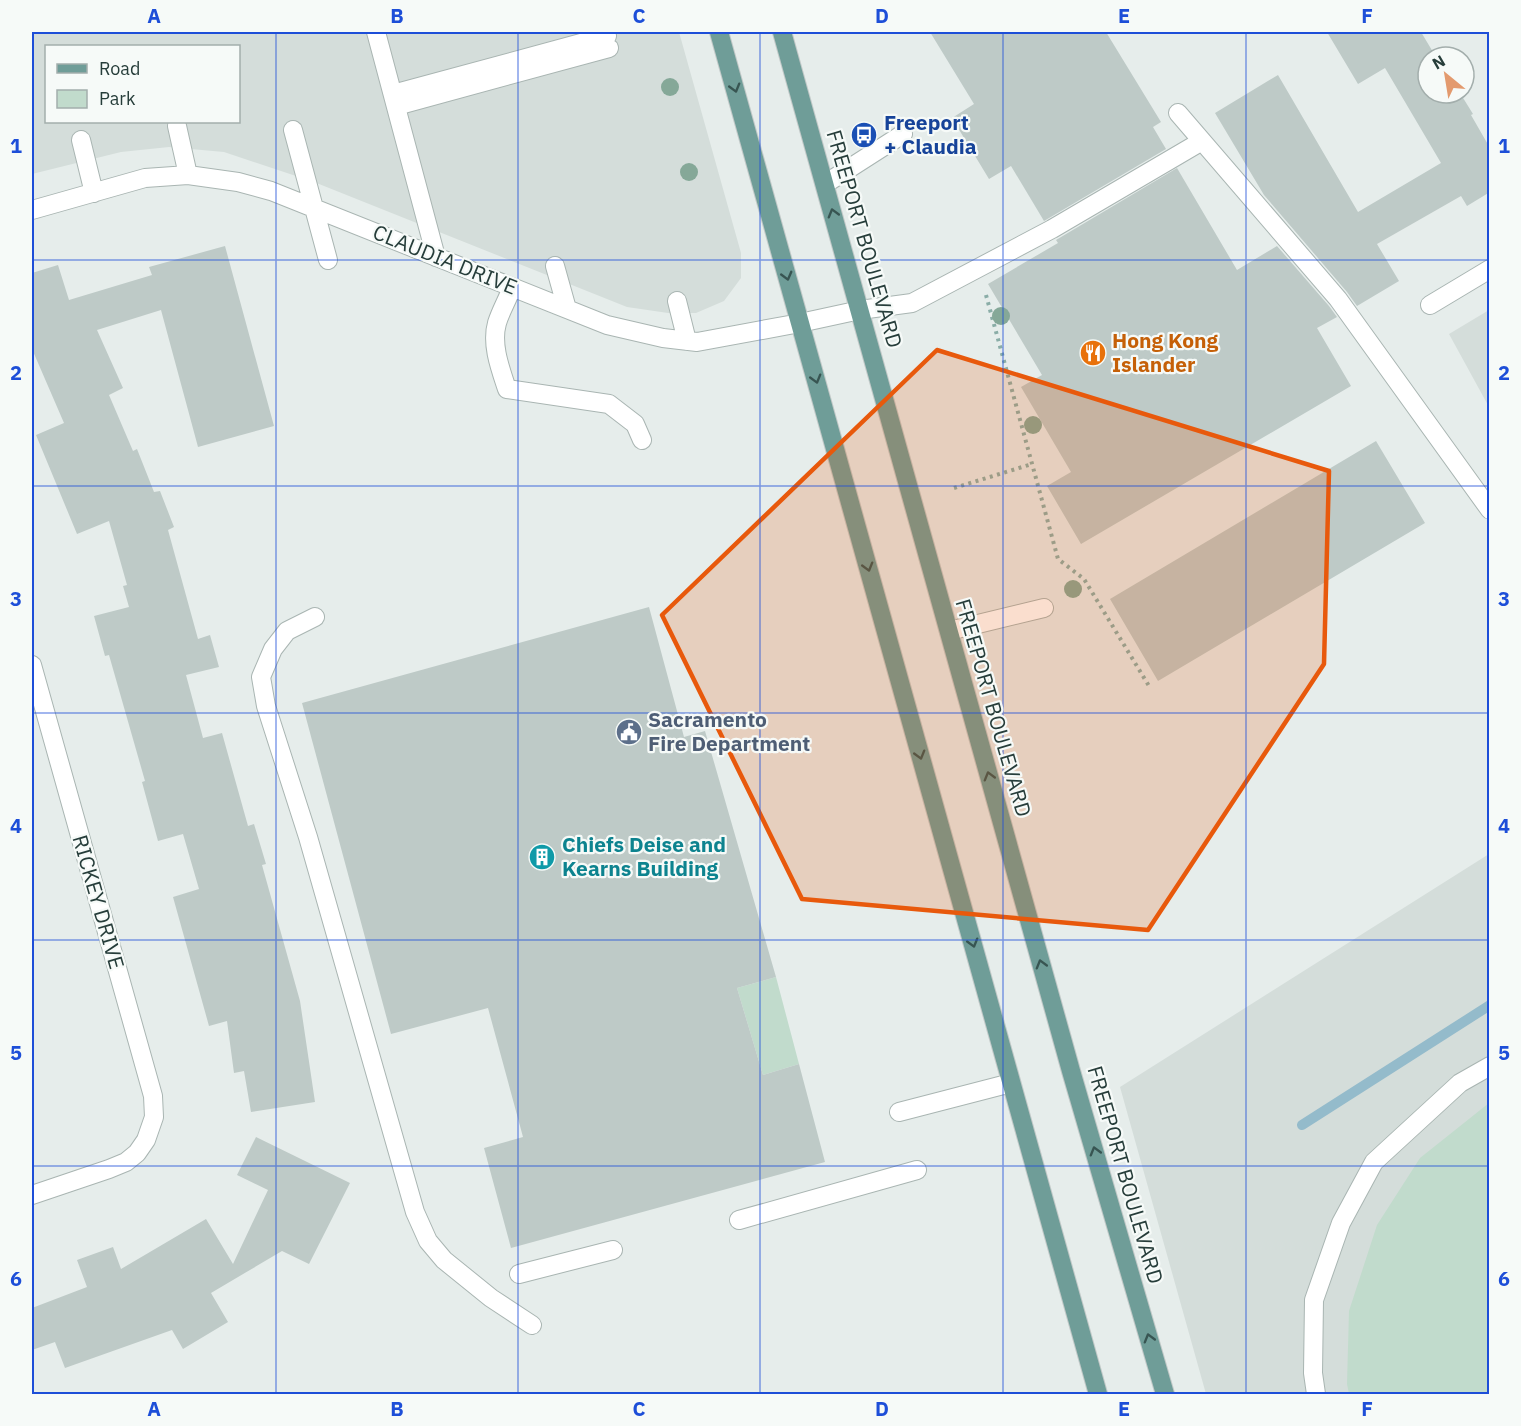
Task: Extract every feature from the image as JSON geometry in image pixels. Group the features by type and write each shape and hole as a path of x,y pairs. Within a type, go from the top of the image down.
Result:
{"main road":[{"path":"719,32 1098,1395"},
{"name":"FREEPORT BOULEVARD","path":"782,32 1071,1071 1165,1395"}],"street":[{"path":"376,32 436,256"},
{"path":"395,100 608,42"},
{"path":"1178,113 1338,299 1490,510"},
{"path":"177,126 188,175"},
{"path":"293,130 328,260"},
{"path":"825,184 903,135"},
{"path":"81,140 94,193"},
{"name":"CLAUDIA DRIVE","path":"32,210 145,178 188,175 238,182 272,191 607,325 663,338 698,342 860,310 912,303 1052,229 1202,141"},
{"path":"555,266 567,309"},
{"path":"1430,304 1490,269"},
{"path":"512,287 497,324 495,343 507,388 609,404 635,424 642,440"},
{"path":"677,301 687,340"},
{"path":"949,631 1044,608"},
{"path":"315,617 287,631 273,649 261,677 266,706 308,837 415,1212 428,1241 444,1260 491,1298 532,1325"},
{"name":"RICKEY DRIVE","path":"32,665 153,1096 154,1116 146,1140 126,1162 32,1195"},
{"path":"1316,1395 1313,1373 1314,1300 1341,1223 1374,1162 1460,1083 1490,1066"},
{"path":"899,1112 1011,1083"},
{"path":"739,1220 917,1170"},
{"path":"519,1274 613,1250"}],"path":[{"path":"986,294 1058,559 1084,579 1149,686"},
{"path":"954,488 1032,464"}],"highlighted area":[{"path":"937,350 1329,471 1324,664 1148,930 802,899 662,615"}],"shaded area":[{"path":"32,32 679,32 741,253 741,278 724,301 696,313 668,313 627,307 314,182 224,152 169,147 121,152 32,174"},
{"path":"1489,310 1489,407 1449,334"},
{"path":"1489,854 1489,1394 1206,1394 1120,1087"}],"green space":[{"path":"776,977 799,1064 763,1075 737,988"},
{"path":"1489,1103 1489,1394 1349,1394 1347,1384 1349,1311 1377,1225 1420,1158"}],"building":[{"path":"930,32 1106,32 1161,122 1153,127 1166,149 1044,221 1011,166 989,179 952,118 974,104"},
{"path":"1327,32 1421,32 1429,45 1416,45 1416,105 1467,105 1490,148 1490,192 1467,206 1461,196 1377,244 1399,281 1357,306 1264,195 1215,113 1278,75 1358,212 1441,163 1385,68 1358,84"},
{"path":"1177,168 1237,270 1277,246 1329,306 1337,317 1317,328 1351,386 1081,544 1047,486 1071,472 1021,387 1042,375 988,284 1058,243 1056,240"},
{"path":"225,246 274,426 198,447 161,310 97,330 123,388 109,395 133,451 137,449 154,492 160,491 174,527 168,530 198,639 210,635 219,667 186,675 203,738 222,733 248,826 254,824 266,864 262,865 300,1001 315,1102 251,1112 244,1071 234,1073 227,1021 209,1026 173,897 199,889 183,834 158,841 142,782 145,781 109,655 105,656 94,616 129,607 123,586 127,585 109,521 77,534 36,435 64,423 32,349 32,273 58,265 69,300 152,275 149,267"},
{"path":"1376,441 1425,523 1158,681 1110,599"},
{"name":"Chiefs Deise and Kearns Building","path":"649,607 684,737 705,731 776,977 737,988 763,1075 799,1064 825,1162 511,1248 484,1148 523,1137 488,1008 391,1034 302,703"},
{"path":"256,1137 350,1183 309,1264 282,1251 211,1293 228,1322 183,1349 172,1330 65,1368 55,1342 32,1350 32,1308 87,1287 77,1260 113,1247 121,1269 206,1219 233,1264 268,1190 237,1175"}],"waterway":[{"path":"1302,1125 1490,1005"}],"place":[{"name":"Freeport + Claudia","path":"864,135"},
{"name":"Hong Kong Islander","path":"1093,353"},
{"name":"Sacramento Fire Department","path":"629,732"},
{"name":"Chiefs Deise and Kearns Building","path":"542,857"}]}
